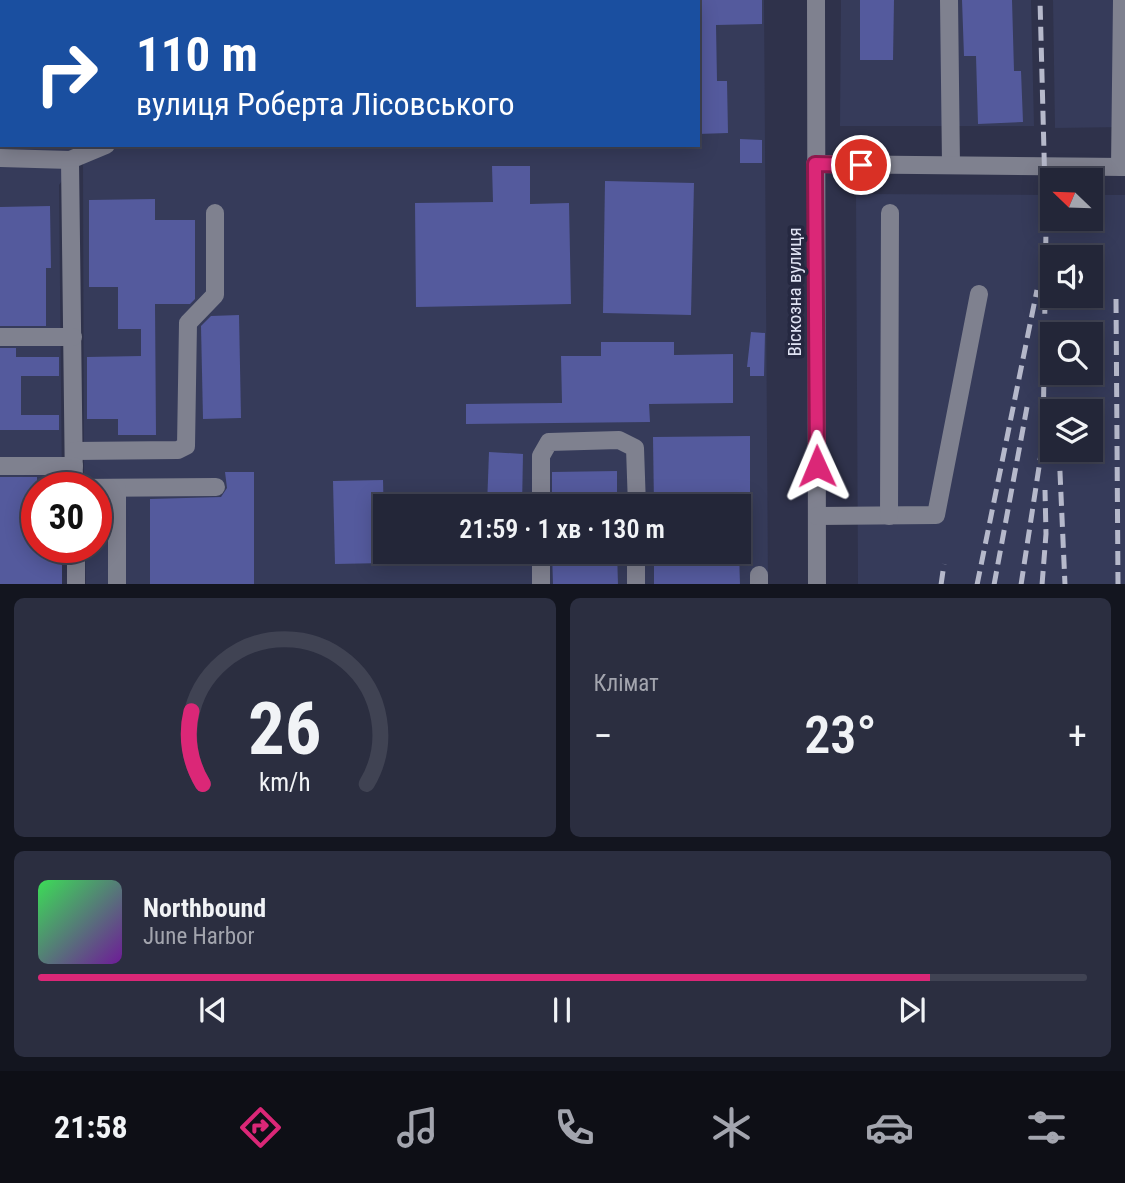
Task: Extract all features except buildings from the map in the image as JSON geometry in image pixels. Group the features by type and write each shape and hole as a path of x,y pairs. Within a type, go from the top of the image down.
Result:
{"street":[{"name":"Віскозна вулиця","path":"816,0 817,584"},
{"path":"949,0 951,165"},
{"path":"815,164 1123,167 1122,0"},
{"path":"0,158 70,160 101,147"},
{"path":"70,160 75,472"},
{"path":"0,466 178,450 186,446 187,328 190,317 208,305 215,295 215,213"},
{"path":"889,516 890,213"},
{"path":"817,516 936,515 979,294"},
{"path":"0,337 73,337"},
{"path":"541,494 541,456 549,442 619,440 635,448 637,494"},
{"path":"112,488 215,487"},
{"path":"117,488 117,584"},
{"path":"76,563 76,584"},
{"path":"541,564 541,584"},
{"path":"636,564 636,584"}],"shaded area":[{"path":"700,0 764,0 768,584 86,584 85,563 112,563 112,472 84,472 83,160 92,147 700,147"},
{"path":"841,0 1031,0 1034,126 840,126"},
{"path":"1053,0 1125,0 1125,127 1055,128"},
{"path":"0,147 86,147 59,185 62,472 21,472 21,563 62,563 62,584 0,584"},
{"path":"856,194 1040,195 1040,231 1103,231 1103,195 1125,195 1125,584 858,584"}],"railway":[{"path":"1021,584 1043,441 1046,228 1040,0"},
{"path":"977,584 1037,290"},
{"path":"1116,299 1118,584"},
{"path":"994,584 1027,407"},
{"path":"1060,462 1065,584"},
{"path":"1042,584 1046,534 1045,490"},
{"path":"941,584 944,564"}],"route":[{"path":"817,466 815,164 861,165"}]}
